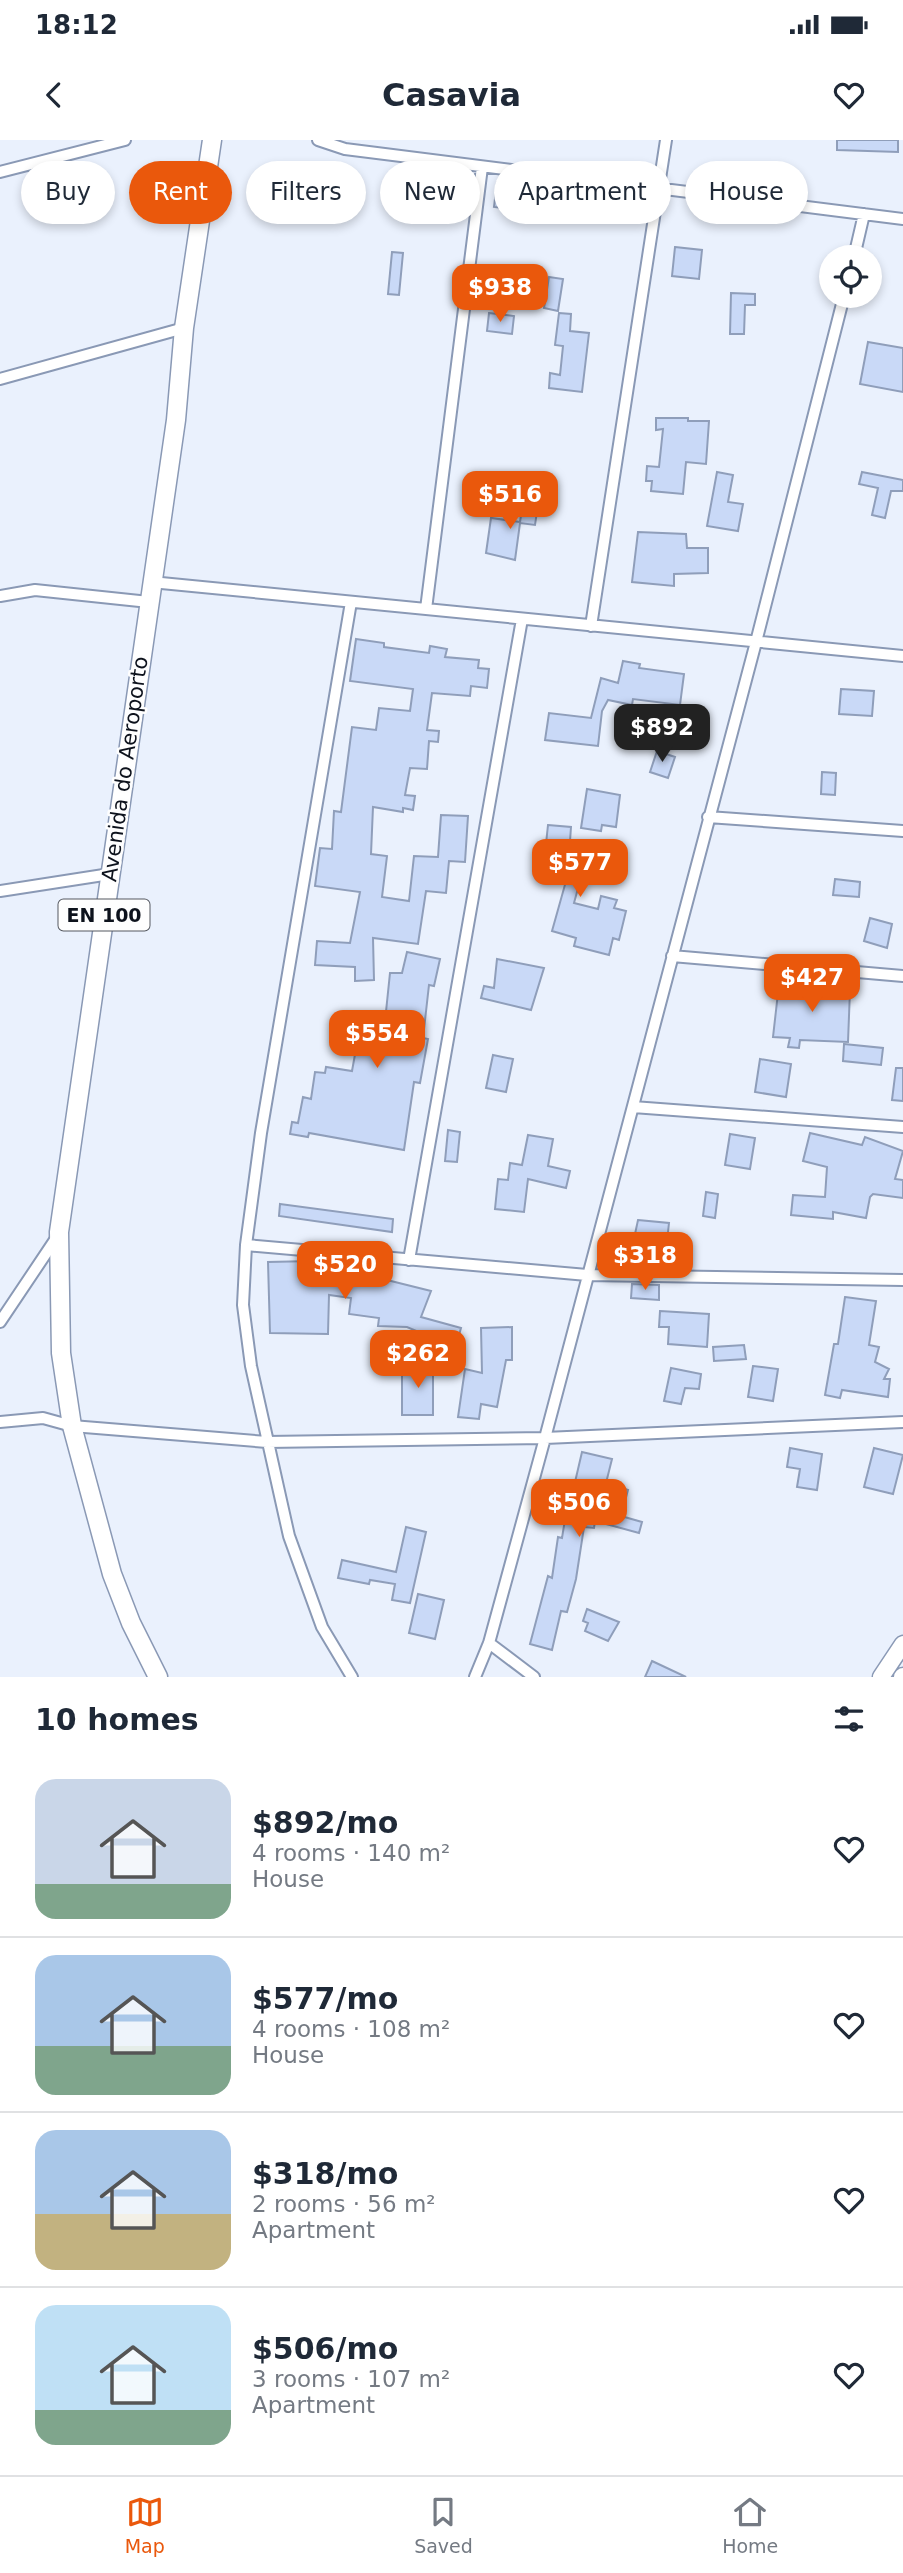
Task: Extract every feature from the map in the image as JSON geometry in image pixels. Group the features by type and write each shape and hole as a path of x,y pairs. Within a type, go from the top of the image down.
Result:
{"main road":[{"name":"Avenida do Aeroporto","path":"159,1677 131,1623 112,1574 72,1426 61,1353 60,1232 176,420 184,328 212,140"}],"street":[{"path":"0,172 125,140"},
{"path":"318,140 345,149 494,168"},
{"path":"663,161 666,140"},
{"path":"426,609 482,167"},
{"path":"671,191 903,219"},
{"path":"857,245 864,214"},
{"path":"592,626 653,224"},
{"path":"475,1677 489,1643 545,1438 756,642 841,308"},
{"path":"0,379 184,328"},
{"path":"151,582 903,656"},
{"path":"0,596 4,593 35,590 149,602"},
{"path":"351,602 261,1133 246,1245 243,1305 251,1366 289,1536 321,1627 352,1677"},
{"path":"409,1260 522,619"},
{"path":"708,817 903,831"},
{"path":"0,891 110,874"},
{"path":"671,956 903,976"},
{"path":"633,1107 903,1127"},
{"path":"0,1322 60,1232"},
{"path":"246,1245 587,1275 903,1280"},
{"path":"0,1422 43,1418 72,1426 267,1442 545,1438 903,1422"},
{"path":"489,1643 534,1677"},
{"path":"881,1677 903,1644"}],"building":[{"path":"837,140 898,140 898,152 837,150"},
{"path":"675,247 702,250 699,279 672,276"},
{"path":"392,252 403,253 399,295 388,294"},
{"path":"549,277 563,279 558,311 544,308"},
{"path":"731,293 755,294 755,305 745,305 744,334 730,334"},
{"path":"489,313 514,316 512,334 487,331"},
{"path":"559,313 571,314 570,331 589,333 582,392 549,388 550,373 560,375 563,346 555,345"},
{"path":"868,342 903,348 903,392 860,384"},
{"path":"656,418 709,421 706,464 686,462 683,494 651,491 652,481 646,481 647,466 659,467 663,429 656,430"},
{"path":"717,472 733,475 728,502 743,504 738,531 707,526"},
{"path":"862,472 903,480 903,491 891,491 885,518 872,515 878,488 859,484"},
{"path":"524,496 539,498 535,525 520,523 515,560 486,553 491,518 520,522"},
{"path":"638,532 686,534 687,548 708,548 708,573 674,574 674,586 632,582"},
{"path":"356,639 384,643 384,647 429,653 430,646 447,649 445,657 479,660 478,668 489,669 487,688 471,686 470,696 432,693 427,730 439,731 438,742 429,741 427,769 410,768 405,795 415,796 413,810 403,808 403,812 373,807 371,854 387,856 382,897 409,901 414,856 438,857 441,815 468,816 465,862 449,861 446,893 426,891 418,944 373,938 374,980 355,981 355,967 315,965 317,941 350,943 360,892 315,886 320,848 332,849 334,811 341,812 352,727 376,730 379,708 410,711 413,689 350,681"},
{"path":"623,661 640,664 639,668 684,674 680,705 633,699 632,705 608,700 602,711 598,746 545,740 549,713 591,718 601,678 618,683"},
{"path":"841,689 874,691 872,716 839,714"},
{"path":"657,751 675,757 668,778 650,772"},
{"path":"822,772 836,773 835,795 821,794"},
{"path":"587,789 620,795 616,827 602,825 601,831 581,828"},
{"path":"548,825 571,827 569,855 586,859 574,903 598,909 601,896 617,900 614,908 626,911 619,940 613,938 609,955 574,946 576,938 552,931 568,874 543,872"},
{"path":"835,879 860,882 859,897 833,895"},
{"path":"870,918 892,924 887,948 864,941"},
{"path":"407,952 440,959 434,986 429,985 423,1038 428,1039 420,1083 414,1082 404,1150 309,1133 308,1137 290,1134 292,1122 298,1123 303,1097 311,1099 315,1072 325,1073 326,1067 352,1071 360,1027 384,1031 390,973 402,973"},
{"path":"497,959 544,968 531,1010 481,998 484,986 494,988"},
{"path":"808,982 818,983 818,989 850,990 848,1042 800,1040 799,1048 788,1047 790,1038 773,1037 779,984 807,986"},
{"path":"844,1044 883,1048 881,1065 843,1061"},
{"path":"493,1055 513,1059 506,1092 486,1088"},
{"path":"760,1059 791,1064 786,1097 755,1092"},
{"path":"896,1068 903,1068 903,1101 892,1100"},
{"path":"448,1130 460,1132 457,1162 445,1161"},
{"path":"810,1133 862,1145 865,1137 903,1151 895,1179 903,1180 903,1198 873,1194 866,1218 833,1212 833,1219 791,1215 793,1195 825,1197 827,1167 803,1161"},
{"path":"730,1134 755,1138 750,1169 725,1165"},
{"path":"528,1135 553,1139 548,1166 570,1171 566,1188 528,1179 524,1212 495,1209 498,1179 508,1180 510,1163 522,1165"},
{"path":"706,1192 718,1194 715,1218 703,1216"},
{"path":"280,1204 393,1219 392,1232 279,1216"},
{"path":"638,1220 669,1223 665,1259 654,1257 658,1239 635,1234"},
{"path":"328,1261 328,1274 391,1281 431,1291 421,1317 461,1328 456,1345 418,1335 419,1332 407,1327 378,1326 379,1318 349,1314 351,1298 329,1295 328,1334 270,1333 268,1262"},
{"path":"632,1284 659,1285 659,1300 631,1298"},
{"path":"845,1297 876,1301 869,1345 879,1347 875,1362 889,1369 884,1379 890,1379 888,1397 842,1390 840,1398 825,1395 834,1344 838,1344"},
{"path":"660,1311 709,1314 707,1347 668,1344 669,1327 659,1327"},
{"path":"512,1327 512,1360 506,1360 497,1407 481,1404 479,1419 458,1417 465,1369 482,1373 481,1328"},
{"path":"744,1345 746,1359 714,1361 713,1347"},
{"path":"402,1365 433,1365 433,1415 402,1415"},
{"path":"753,1366 778,1369 773,1401 748,1397"},
{"path":"671,1368 701,1374 699,1389 685,1388 681,1404 664,1401"},
{"path":"790,1448 822,1454 817,1490 797,1487 800,1469 787,1467"},
{"path":"874,1448 903,1455 893,1494 864,1487"},
{"path":"582,1452 612,1459 606,1483 628,1490 621,1516 642,1522 639,1533 595,1521 594,1528 584,1527 576,1579 567,1612 561,1611 552,1650 530,1644 548,1576 552,1578 558,1537 562,1538 569,1495 572,1495"},
{"path":"406,1527 426,1532 410,1603 392,1600 395,1584 370,1580 369,1584 338,1578 342,1560 396,1572"},
{"path":"418,1594 444,1600 435,1639 409,1633"},
{"path":"587,1609 619,1622 608,1641 585,1631 588,1623 583,1621"},
{"path":"652,1661 686,1677 645,1677"}]}
